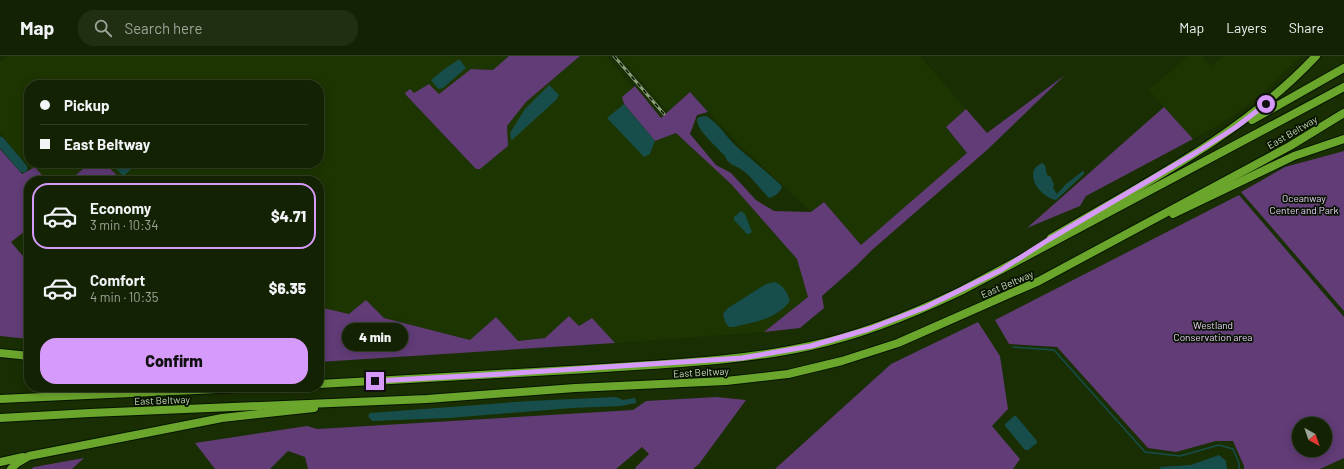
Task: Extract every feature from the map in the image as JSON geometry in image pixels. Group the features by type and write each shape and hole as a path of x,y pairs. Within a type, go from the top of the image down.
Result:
{"highway":[{"path":"1197,152 1236,127 1258,110 1316,56"},
{"path":"1001,270 1048,240 1197,152 1344,68"},
{"name":"East Beltway","path":"324,384 702,361 766,354 811,346 887,323 942,300 1344,87"},
{"name":"East Beltway","path":"0,418 427,399 575,388 726,381 788,374 842,361 898,343 1039,281 1290,146 1344,113"},
{"path":"1290,146 1344,119"},
{"path":"1039,281 1276,164 1309,150 1344,139"},
{"path":"0,353 24,355"},
{"path":"324,378 375,381"},
{"name":"East Beltway","path":"0,399 152,392"},
{"path":"0,462 222,418 427,399"},
{"path":"11,469 17,463 29,456"}],"shaded area":[{"path":"7,56 509,56 493,70 471,69 439,94 405,93 476,169 507,146 507,126 526,102 580,56 606,56 633,87 622,97 624,104 608,118 650,154 655,141 676,133 731,184 797,259 808,297 764,332 615,343 592,318 579,326 569,317 545,338 518,341 496,317 470,340 384,318 366,300 349,314 324,308 324,176 117,176 109,168 324,168 324,80 24,80 24,161 0,133 0,62"},
{"path":"619,56 920,56 966,109 946,127 967,153 861,245 824,202 811,212 742,148 690,92 668,112"},
{"path":"1188,56 1202,56 1211,66 1223,56 1301,56 1261,95 1217,126 1193,139 1149,90"},
{"path":"36,168 84,168 75,176 43,176"}],"green space":[{"path":"509,56 580,56 526,102 507,126 508,146 480,169 476,169 405,93 410,89 414,93 429,84 439,94 471,69 493,70"},
{"path":"1065,75 987,150 872,250 822,296 824,308 800,328 764,332 808,297 797,259 731,184 676,133 655,141 624,104 622,97 635,86 661,118 690,92 708,112 697,115 690,134 716,165 731,173 756,200 774,211 811,212 824,202 861,245 967,153 946,127 966,109 987,133"},
{"path":"1164,107 1193,139 1086,196 1080,206 1027,228"},
{"path":"0,149 22,174 36,168 43,176 24,176 24,232 11,242 24,257 24,338 0,336"},
{"name":"Oceanway Center and Park","path":"1344,151 1344,311 1241,192 1285,167"},
{"path":"84,168 109,168 118,176 75,176"},
{"name":"Westland Conservation area","path":"1239,195 1344,317 1344,458 1320,469 1244,469 1233,441 1216,441 1176,452 1148,448 1057,347 1009,344 995,320"},
{"path":"366,300 384,318 470,340 496,317 518,341 545,338 569,316 579,326 592,318 615,343 324,362 324,308 349,314"},
{"path":"978,322 1000,356 1008,409 992,426 1020,459 1013,469 775,469 891,364"},
{"path":"716,397 746,400 699,464 693,469 636,469 635,468 649,454 642,447 616,469 308,469 305,457 288,451 270,469 215,469 195,443 307,426 317,429 633,410 646,401"},
{"path":"84,458 72,469 31,469 34,467"}],"water":[{"path":"460,60 466,68 443,88 438,89 431,80"},
{"path":"549,85 559,95 556,100 512,140 510,133 525,109"},
{"path":"624,104 655,141 650,154 644,157 607,118"},
{"path":"706,116 719,126 737,147 782,186 777,194 769,198 746,173 726,159 700,128 697,119 699,117"},
{"path":"1042,163 1045,165 1047,175 1051,177 1054,185 1053,188 1057,194 1066,184 1083,171 1084,174 1056,200 1050,198 1039,190 1033,178 1033,172 1036,167"},
{"path":"116,168 132,168 128,172 123,176"},
{"path":"741,211 745,214 752,232 749,234 747,234 734,220 734,217"},
{"path":"775,282 783,287 789,298 790,301 784,307 772,316 765,319 729,327 725,322 723,314 728,308 766,284"},
{"path":"616,397 623,400 635,398 636,403 621,406 572,408 449,418 372,421 368,416 370,413 529,401"},
{"path":"1016,416 1037,441 1037,443 1028,450 1025,450 1005,426 1005,424"},
{"path":"1219,455 1226,461 1227,469 1161,469 1159,467 1191,465"}],"waterway":[{"path":"0,141 23,168"},
{"path":"1013,347 1054,350 1145,452 1180,456 1219,445 1233,449 1239,463 1239,469"}],"railway":[{"path":"614,56 664,114"}],"route":[{"path":"375,381 742,358 811,346 851,335 926,307 1001,270 1021,256 1162,174 1236,127 1266,104"}]}
